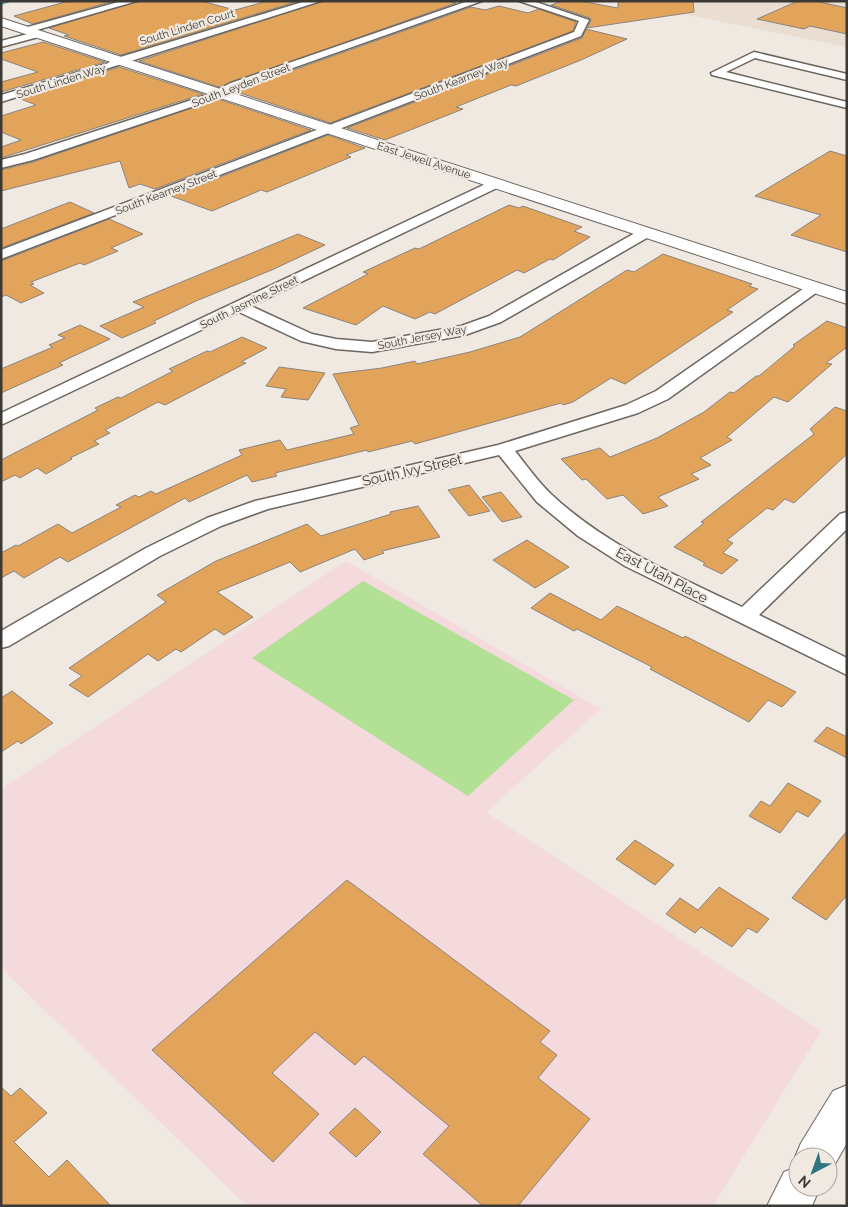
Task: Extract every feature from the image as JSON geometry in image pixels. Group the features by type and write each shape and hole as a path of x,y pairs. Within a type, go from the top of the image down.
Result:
{"street":[{"path":"1,44 133,1"},
{"name":"South Linden Court","path":"121,60 318,1"},
{"name":"South Leyden Street","path":"1,164 208,98 235,85 478,1"},
{"name":"South Kearney Way","path":"330,130 578,34 584,20 523,1"},
{"name":"East Jewell Avenue","path":"1,22 847,298"},
{"path":"847,77 754,55 716,73 847,105"},
{"name":"South Linden Way","path":"1,99 110,66 121,60"},
{"name":"South Kearney Street","path":"1,255 330,130"},
{"name":"South Jasmine Street","path":"1,420 240,307 496,182"},
{"name":"South Jersey Way","path":"240,307 307,338 336,344 372,347 465,330 495,319 647,232"},
{"name":"South Ivy Street","path":"1,641 153,552 214,522 262,504 503,449 632,409 662,395 815,287"},
{"name":"East Utah Place","path":"503,449 544,498 585,532 632,562 847,667"},
{"path":"744,617 847,518"},
{"path":"822,1147 847,1104"}],"shaded area":[{"path":"633,1 847,1 847,47 684,14"},
{"path":"346,561 601,709 486,812 821,1031 713,1206 247,1206 1,968 1,789"}],"green space":[{"path":"363,581 574,700 468,796 252,658"}],"building":[{"path":"69,1 114,1 33,24 14,16"},
{"path":"139,1 201,1 235,10 268,1 299,1 121,55 64,36 69,35 49,28"},
{"path":"323,1 448,1 456,3 219,87 139,61"},
{"path":"563,1 580,1 618,8 618,1 693,1 694,12 587,28 591,21 590,18 551,5"},
{"path":"798,1 815,1 847,8 847,34 810,26 804,29 757,19"},
{"path":"499,6 528,13 539,9 576,22 573,31 330,123 234,91 471,7 485,10"},
{"path":"586,29 627,39 516,86 511,85 456,107 463,109 385,140 347,128 582,38"},
{"path":"43,42 105,62 1,92 1,82 38,72 1,59 1,53"},
{"path":"119,67 203,94 1,158 1,147 21,140 1,132 1,116 36,105 18,98"},
{"path":"218,99 311,130 155,189 140,184 129,188 120,161 1,191 1,170 33,162"},
{"path":"328,135 365,148 346,155 351,157 267,192 261,190 212,211 171,196"},
{"path":"830,151 847,156 847,252 791,235 821,215 755,196"},
{"path":"70,202 94,213 1,248 1,229"},
{"path":"509,205 519,208 523,206 582,227 574,231 590,237 553,260 550,259 524,273 517,270 435,314 430,312 415,319 383,306 356,325 303,308 368,274 363,272 415,248 419,249"},
{"path":"109,219 143,234 111,248 118,251 84,265 80,263 31,282 34,284 30,285 44,293 21,303 6,295 1,297 1,261"},
{"path":"298,234 325,245 274,269 196,301 154,321 156,323 122,338 100,326 144,307 133,302"},
{"path":"663,254 752,284 749,286 758,289 727,310 733,312 625,384 611,378 573,402 563,405 561,403 415,444 412,441 368,452 367,450 275,473 277,476 252,482 247,475 189,502 185,498 68,562 60,557 24,578 14,571 1,578 1,553 58,524 72,533 121,507 116,505 135,495 139,497 151,491 156,494 242,455 239,450 280,440 287,450 354,434 350,428 359,425 333,374 382,368 415,361 417,364 470,352 520,337 627,270 634,272"},
{"path":"827,321 847,328 847,347 826,363 832,364 788,402 774,397 727,437 732,440 700,458 711,465 691,474 699,479 658,497 668,506 643,514 623,495 607,499 586,479 582,480 561,459 600,448 610,457 657,438 704,412 730,392 734,393 756,376 759,376 795,346 793,345"},
{"path":"80,325 110,339 59,363 63,365 1,393 1,369 53,347 49,345 65,338 58,335"},
{"path":"242,337 267,348 241,362 246,363 165,405 158,402 105,430 110,433 94,441 99,444 70,458 72,459 46,474 37,468 20,478 15,475 1,482 1,460 98,410 95,408 118,397 121,398 173,371 169,369"},
{"path":"279,367 325,373 308,400 281,397 286,389 266,386"},
{"path":"835,407 847,411 847,454 794,503 785,499 773,510 767,508 727,540 733,543 723,553 738,560 722,574 674,547 704,523 701,522 814,434 810,429"},
{"path":"469,485 490,511 469,516 448,490"},
{"path":"501,492 522,517 502,522 482,497"},
{"path":"418,506 440,537 382,551 384,553 364,560 355,549 300,572 290,562 217,592 253,617 224,635 215,629 181,652 176,649 158,661 148,654 88,697 69,685 82,676 69,668 166,602 157,595 216,561 307,524 321,536 391,514 390,512"},
{"path":"527,540 569,567 535,588 493,560"},
{"path":"550,593 601,620 617,606 683,638 685,636 796,692 782,707 768,700 749,722 650,669 652,667 577,629 574,631 531,608"},
{"path":"12,691 53,723 21,744 18,741 1,752 1,698"},
{"path":"827,727 847,737 847,758 814,741"},
{"path":"788,783 821,801 808,817 797,811 780,833 749,816 761,801 770,806"},
{"path":"847,831 847,895 826,920 792,898"},
{"path":"635,840 674,865 655,885 616,859"},
{"path":"347,880 550,1031 540,1042 557,1055 538,1078 590,1119 518,1206 483,1206 423,1154 449,1126 364,1056 355,1065 315,1032 272,1073 319,1114 273,1162 152,1050"},
{"path":"719,887 769,919 757,933 748,928 732,947 701,927 695,933 666,914 680,898 698,910"},
{"path":"1,1087 11,1096 20,1088 47,1113 14,1142 49,1177 67,1160 111,1206 1,1206"},
{"path":"355,1108 381,1132 356,1157 329,1133"}],"waterway":[{"path":"1,4 12,1"}]}
